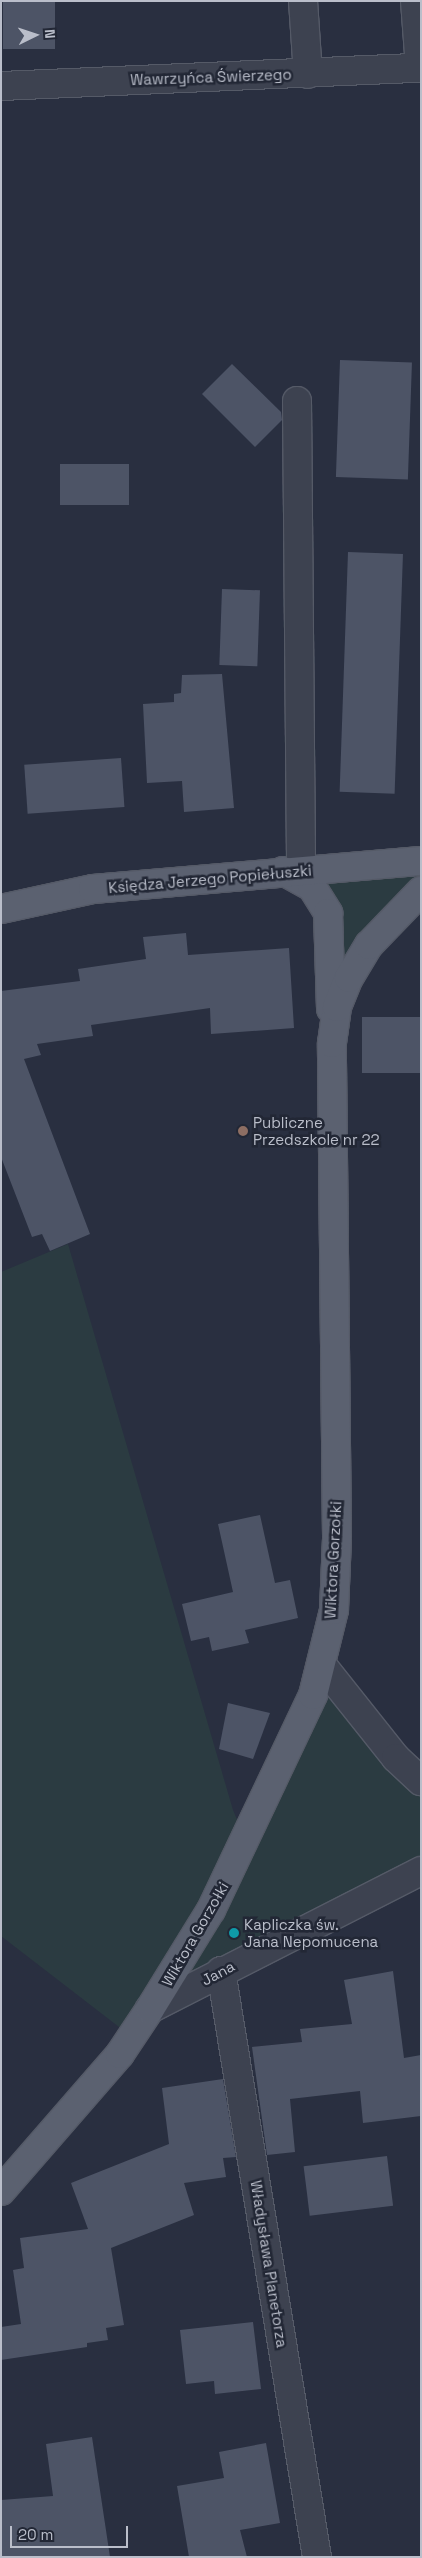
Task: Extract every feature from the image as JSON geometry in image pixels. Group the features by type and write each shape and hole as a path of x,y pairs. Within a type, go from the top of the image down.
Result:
{"main road":[{"name":"Księdza Jerzego Popiełuszki","path":"1,909 93,889 292,870 421,862"},
{"path":"292,870 312,887 328,913 332,1043"},
{"name":"Wiktora Gorzołki","path":"1,2191 120,2054 150,2009 246,1842 313,1695 322,1665 334,1610 337,1537 332,1043 337,1007 349,978 369,945 421,891"}],"street":[{"path":"303,1 308,74"},
{"path":"415,1 420,68"},
{"name":"Wawrzyńca Świerzego","path":"1,86 420,68"},
{"path":"292,870 297,401"},
{"path":"322,1665 396,1758 421,1782"},
{"name":"Jana","path":"150,2009 221,1971 421,1872"},
{"name":"Władysława Planetorza","path":"221,1971 317,2557"}],"shaded area":[{"path":"421,861 421,891 349,978 303,881"},
{"path":"68,1244 233,1810 246,1841 322,1665 421,1781 421,1871 221,1971 132,2037 1,1936 1,1272"}],"building":[{"path":"3,1 55,1 55,49 3,49"},
{"path":"340,360 412,363 408,479 336,477"},
{"path":"232,364 281,412 282,420 255,447 202,394"},
{"path":"60,464 129,464 129,505 60,505"},
{"path":"348,552 403,554 395,794 340,792"},
{"path":"222,589 260,590 257,666 219,665"},
{"path":"222,674 234,808 184,812 182,781 147,783 143,704 174,702 174,694 181,693 182,675"},
{"path":"121,758 124,807 28,814 24,765"},
{"path":"186,933 188,955 289,948 294,1028 211,1034 210,1008 91,1025 93,1036 37,1044 41,1055 24,1059 90,1234 50,1251 42,1234 32,1237 1,1157 1,991 80,981 78,969 146,959 143,937"},
{"path":"362,1017 421,1017 421,1073 362,1073"},
{"path":"260,1515 275,1583 290,1580 298,1618 245,1630 249,1643 212,1651 209,1637 191,1641 182,1604 233,1592 218,1524"},
{"path":"228,1703 270,1713 253,1759 219,1749"},
{"path":"393,1971 404,2058 421,2055 421,2116 363,2123 360,2091 290,2099 295,2152 267,2155 252,2047 302,2042 300,2029 352,2024 344,1980"},
{"path":"223,2079 236,2157 223,2158 226,2177 184,2183 194,2215 111,2248 124,2325 106,2328 108,2340 87,2343 87,2347 1,2360 1,2327 21,2324 13,2270 24,2268 20,2238 88,2229 71,2183 169,2144 162,2088"},
{"path":"387,2156 393,2206 310,2216 304,2166"},
{"path":"253,2322 261,2389 215,2394 214,2381 186,2384 180,2330"},
{"path":"92,2437 110,2557 1,2557 1,2500 53,2496 46,2444"},
{"path":"266,2443 280,2523 240,2530 247,2557 189,2557 177,2486 224,2478 219,2452"}],"place":[{"name":"Publiczne Przedszkole nr 22","path":"243,1131"},
{"name":"Kapliczka św. Jana Nepomucena","path":"234,1933"}]}
